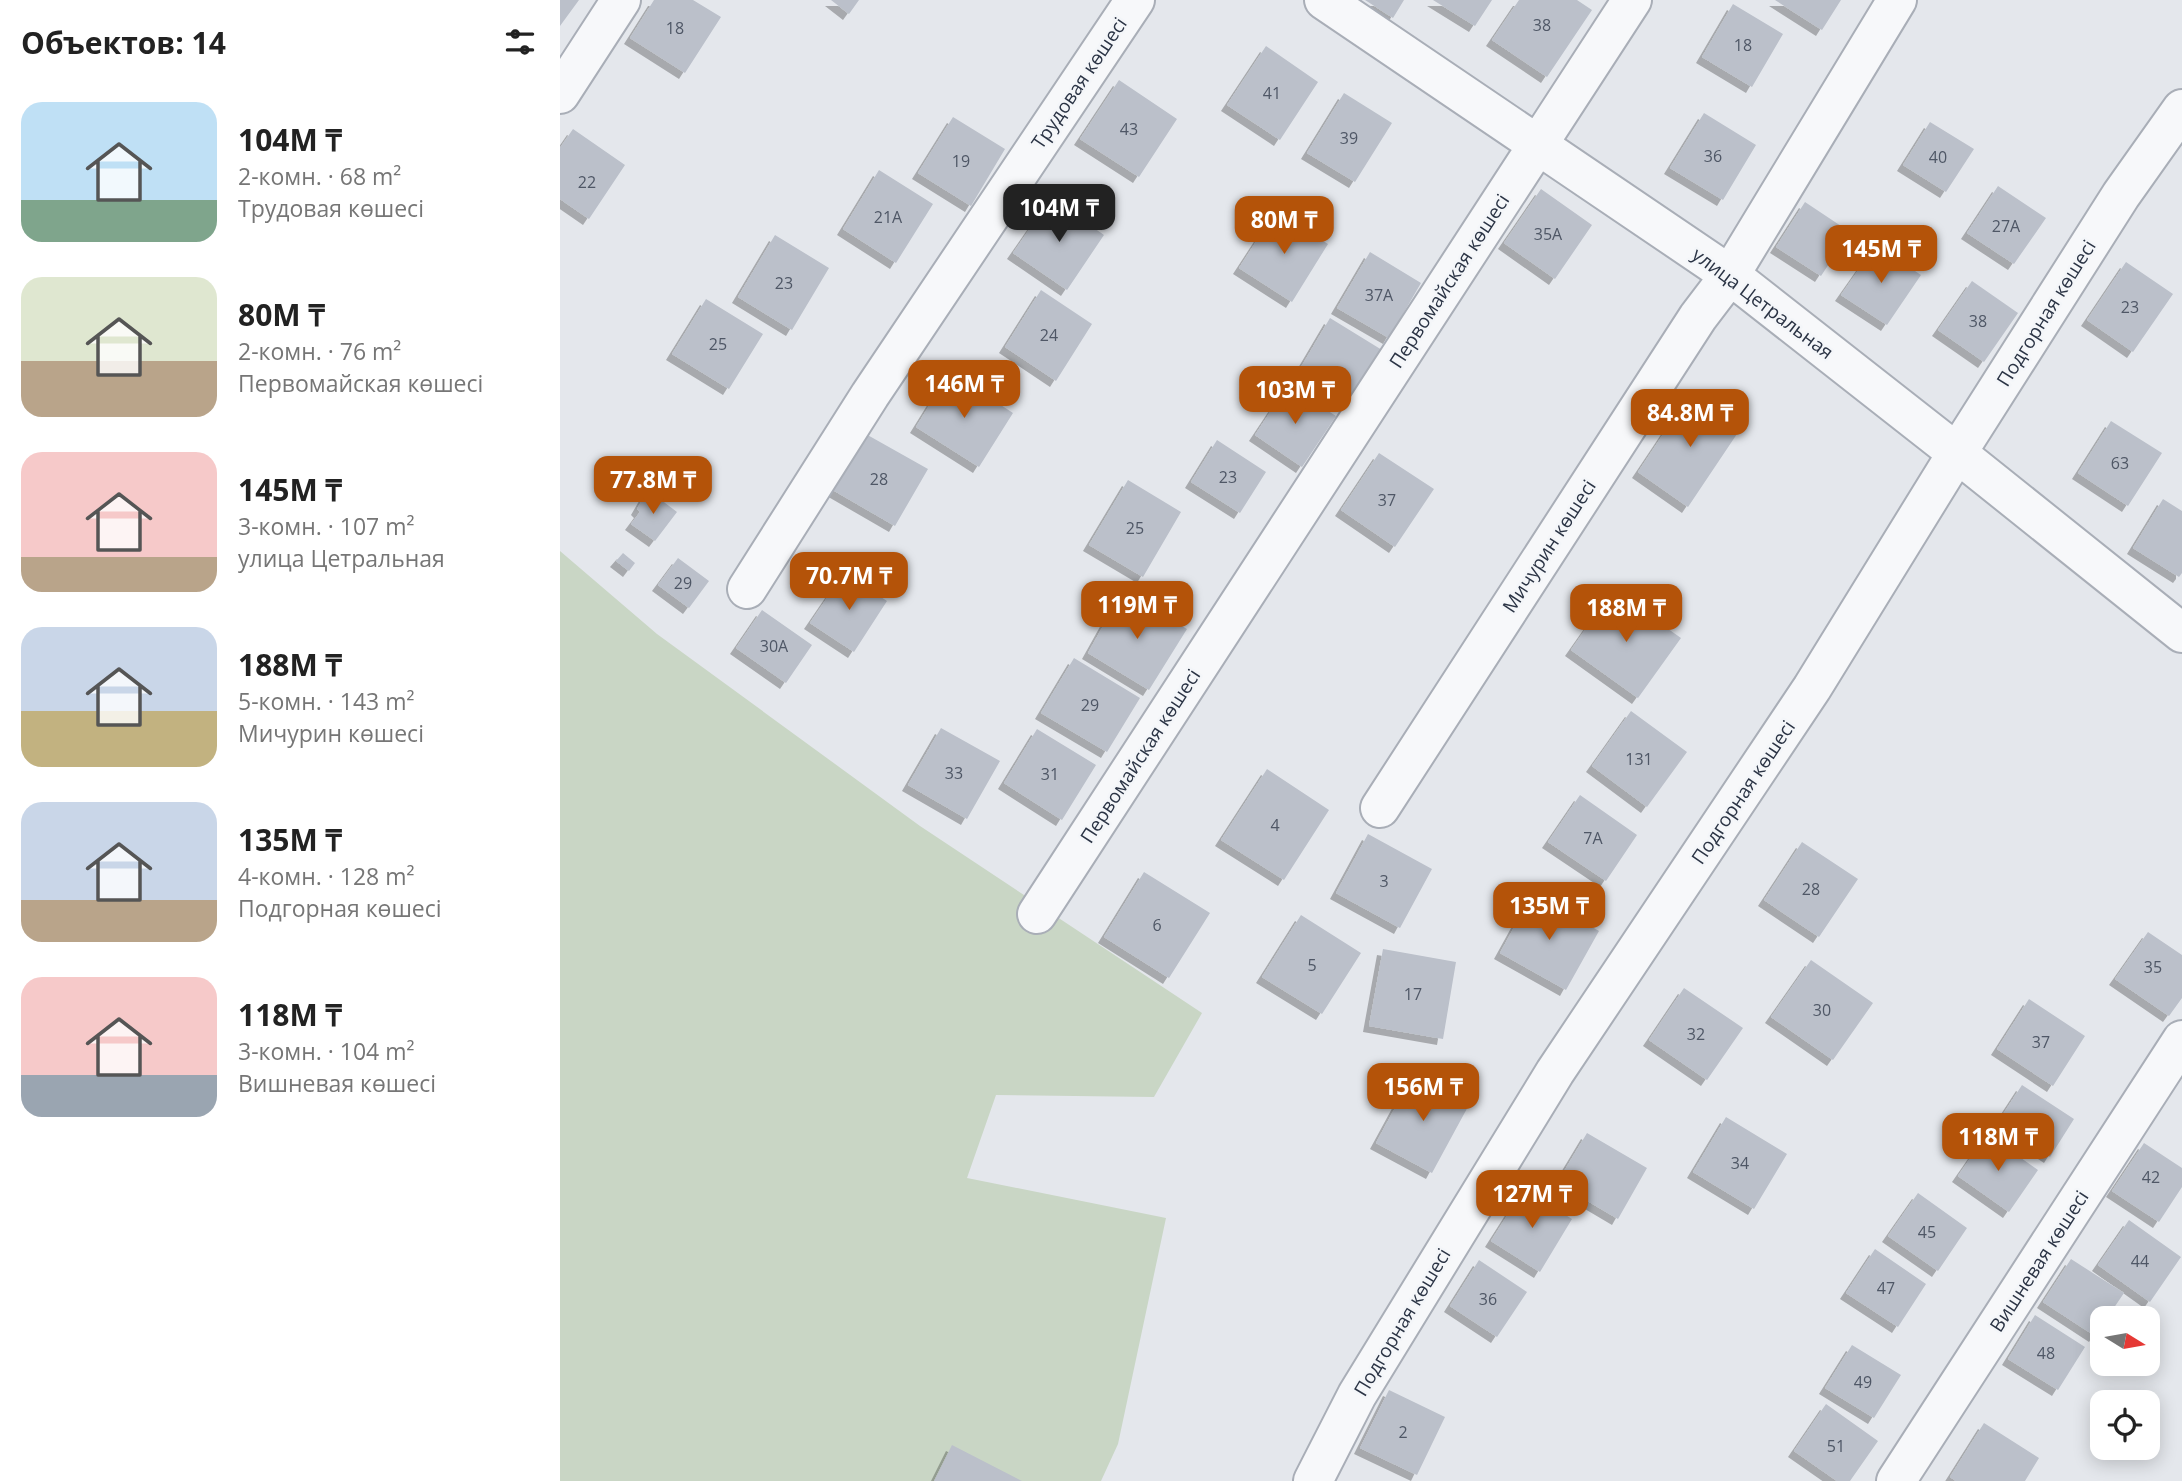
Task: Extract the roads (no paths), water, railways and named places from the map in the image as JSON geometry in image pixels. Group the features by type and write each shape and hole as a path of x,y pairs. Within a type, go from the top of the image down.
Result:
{"street":[{"path":"560,94 621,0"},
{"name":"Трудовая көшесі","path":"747,589 870,395 1135,0"},
{"name":"улица Цетральная","path":"1324,0 1730,275 2182,633"},
{"name":"Первомайская көшесі","path":"1037,914 1632,0"},
{"name":"Мичурин көшесі","path":"1380,808 1698,317 1730,275 1897,0"},
{"name":"Подгорная көшесі","path":"1313,1481 1357,1395 1555,1072 1812,688 2121,195 2182,109"},
{"name":"Вишневая көшесі","path":"1895,1481 2182,1040"}]}
